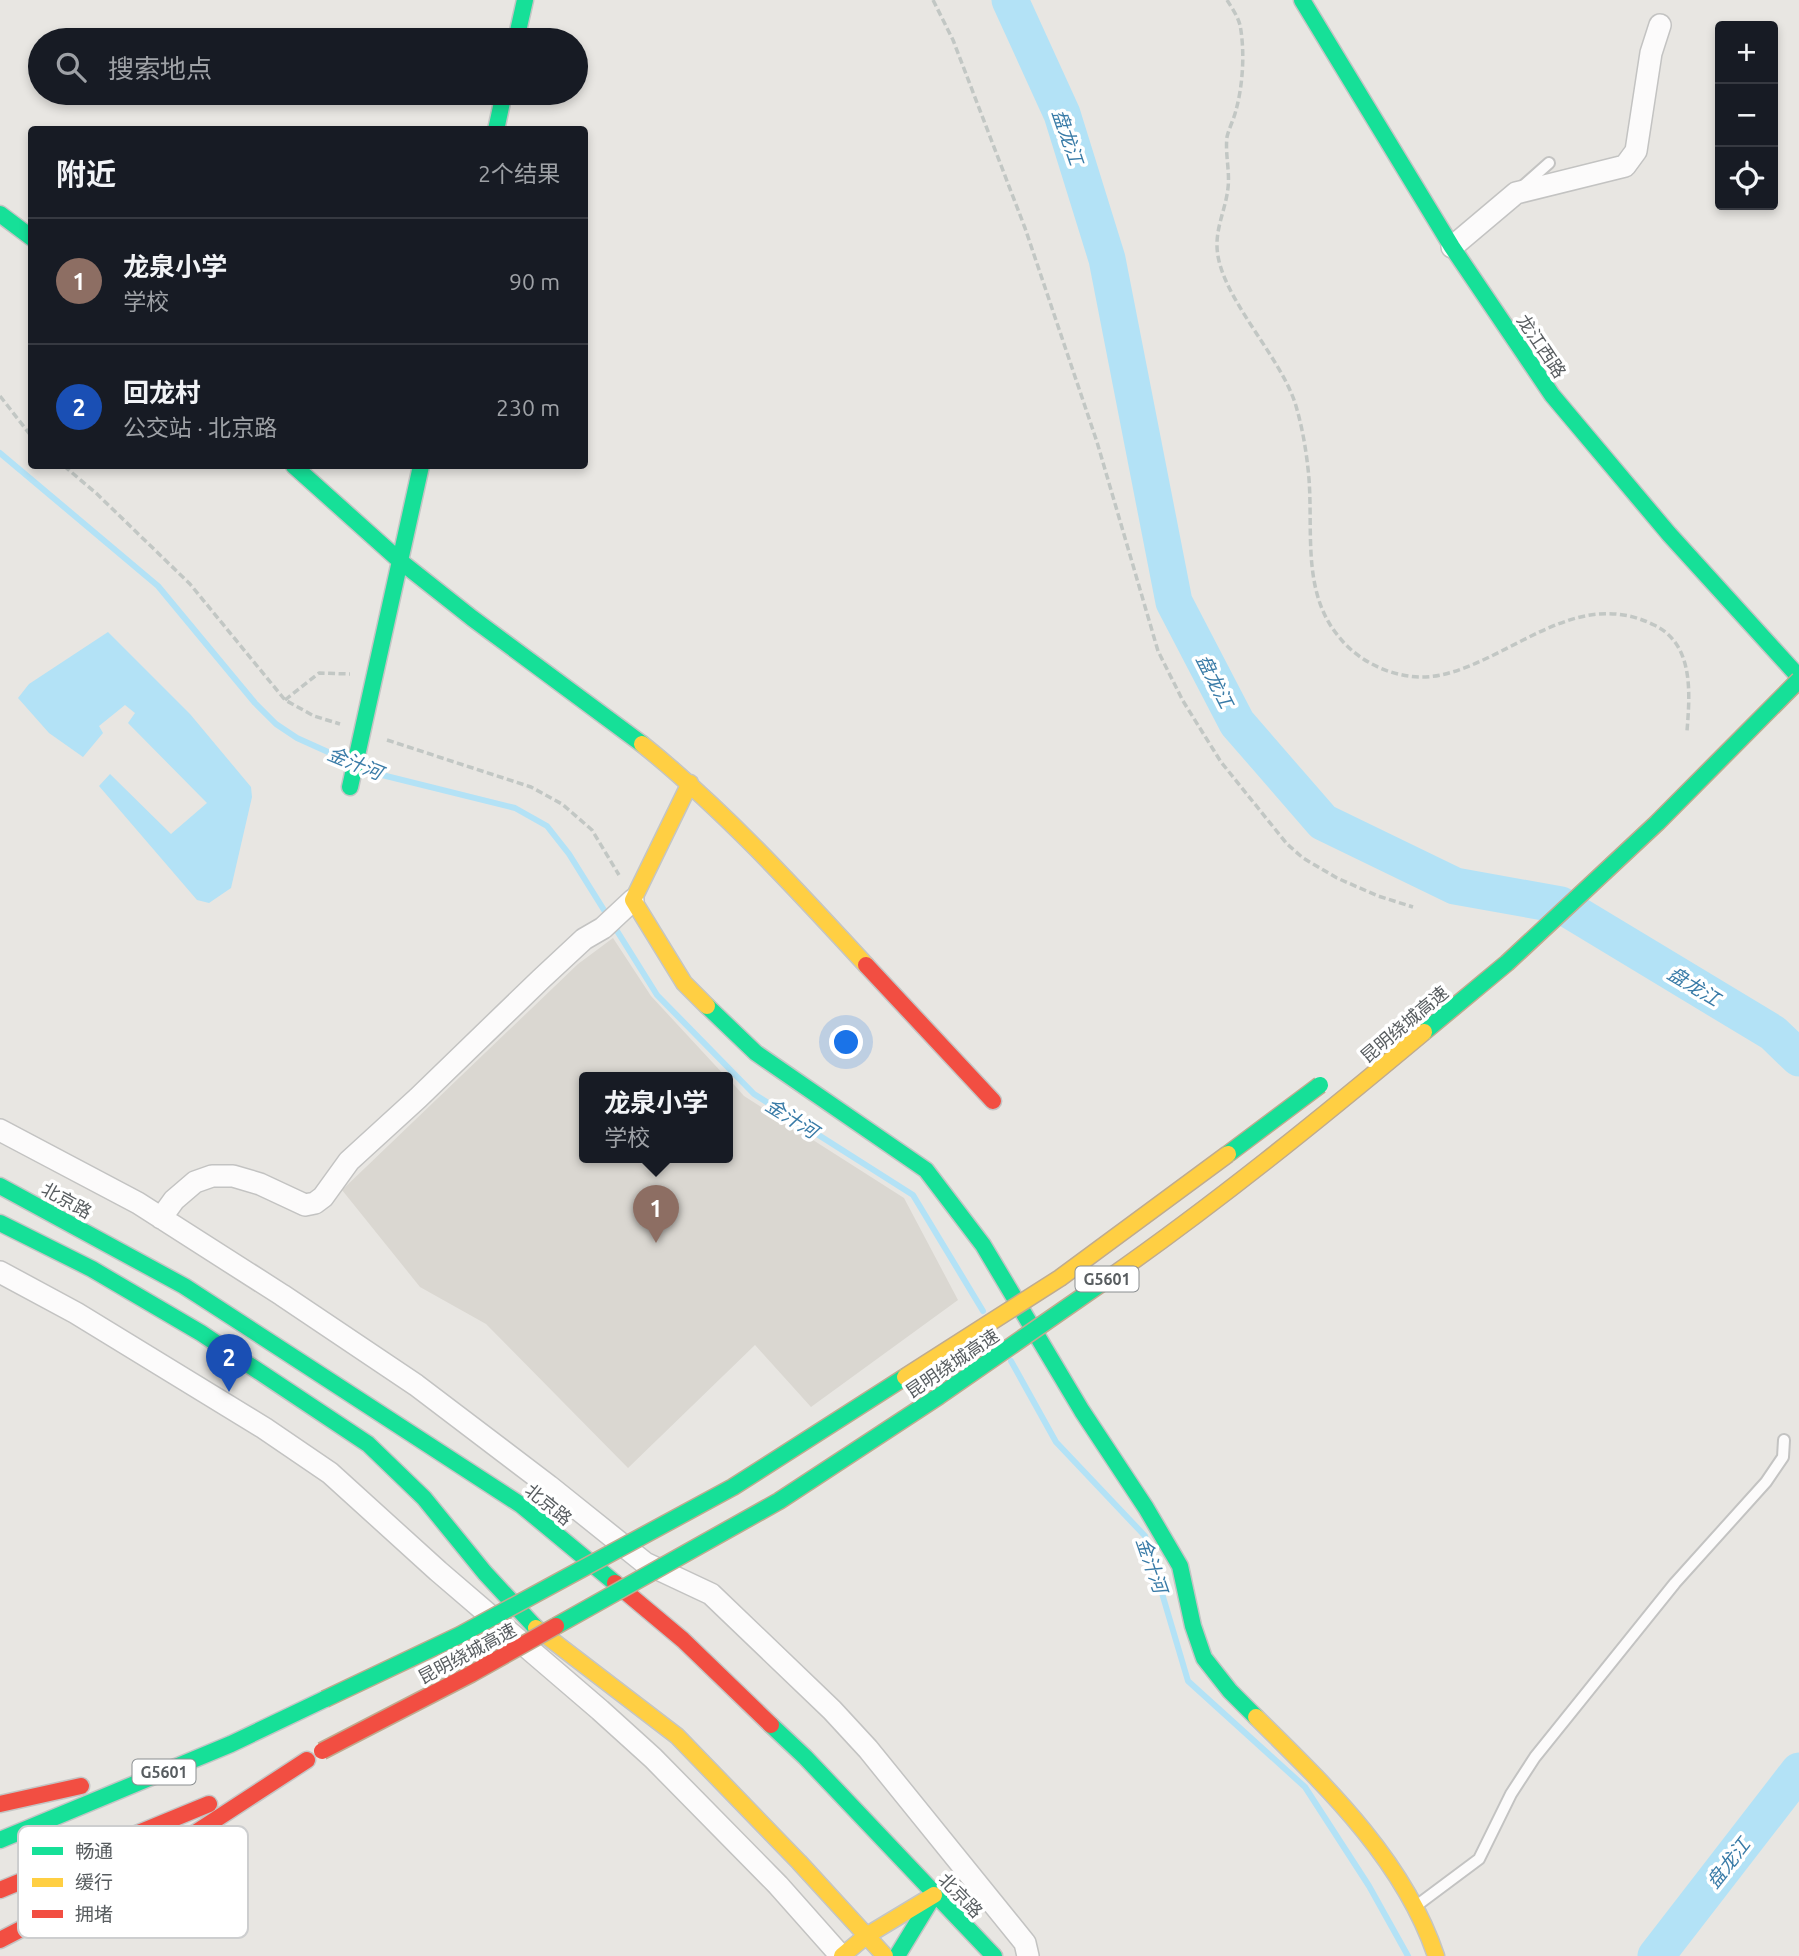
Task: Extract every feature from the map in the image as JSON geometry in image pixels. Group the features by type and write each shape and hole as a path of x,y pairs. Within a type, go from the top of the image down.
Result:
{"main road":[{"path":"519,28 525,0"},
{"name":"龙江西路","path":"1302,0 1452,247 1552,395 1669,534 1799,679"},
{"path":"497,126 501,105"},
{"path":"0,214 28,235"},
{"path":"297,469 400,561 472,618 621,727 690,783 792,885 993,1101"},
{"path":"349,787 420,469"},
{"path":"1772,679 1799,652"},
{"name":"昆明绕城高速","path":"156,1826 307,1760 471,1674 779,1501 939,1396 1151,1249 1294,1140 1507,963 1657,823 1799,679"},
{"path":"690,783 633,900 684,983 756,1053 926,1170 983,1245 1082,1411 1146,1508 1180,1566 1193,1626 1204,1658 1230,1691 1335,1795 1394,1872 1430,1938 1436,1956"},
{"name":"昆明绕城高速","path":"34,1826 232,1744 460,1634 733,1487 1060,1279 1335,1073"},
{"name":"北京路","path":"0,1186 184,1286 521,1505 683,1640 805,1757 994,1956"},
{"path":"0,1223 92,1269 201,1333 368,1444 424,1498 531,1624 677,1736 799,1862 884,1956"},
{"path":"206,1826 307,1760"},
{"path":"0,1804 183,1764"},
{"name":"昆明绕城高速","path":"0,1840 18,1833"},
{"name":"昆明绕城高速","path":"0,1890 18,1883"},
{"path":"841,1956 866,1936 934,1895"},
{"path":"897,1956 934,1895"},
{"path":"0,1940 18,1931"}],"street":[{"path":"1452,247 1516,193 1625,166 1636,151 1651,53 1660,25"},
{"path":"161,1218 174,1200 195,1182 212,1176 233,1176 260,1184 305,1206 315,1203 323,1197 348,1161 584,939 603,928 633,900"},
{"path":"0,1130 138,1203 161,1218 416,1385 645,1563 711,1594 832,1710 868,1749 1025,1942 1028,1956"},
{"path":"0,1272 123,1341 264,1428 330,1473 653,1759 778,1885 841,1956"}],"lane":[{"path":"1516,193 1549,163"},
{"path":"1413,1908 1479,1858 1511,1794 1535,1757 1675,1583 1766,1482 1783,1457 1784,1440"}],"path":[{"path":"933,0 953,40 1025,228 1097,442 1158,651 1182,701 1221,762 1287,844 1303,858 1336,878 1378,897 1413,907"},
{"path":"1227,0 1240,22 1243,52 1237,107 1227,137 1228,187 1217,244 1222,270 1237,301 1279,367 1295,404 1305,445 1312,575 1315,595 1324,617 1353,653 1372,665 1415,677 1440,675 1478,663 1547,628 1576,618 1620,613 1641,619 1661,628 1677,644 1686,664 1689,709 1687,731"},
{"path":"0,396 28,432"},
{"path":"68,469 190,584 285,700 314,716 360,735 531,787 562,804 592,830 633,900"},
{"path":"285,700 319,673 374,675"}],"shaded area":[{"path":"613,938 651,996 721,1072 579,1072 579,1163 733,1163 733,1084 744,1096 904,1198 958,1300 811,1407 755,1345 628,1468 486,1324 420,1287 342,1190 578,964"}],"water":[{"path":"108,632 190,714 251,787 252,797 231,888 209,903 197,900 99,786 110,774 171,834 207,803 128,723 135,713 125,705 99,726 103,733 83,757 49,733 18,698 29,684"}],"waterway":[{"name":"盘龙江","path":"1010,0 1062,114 1107,259 1174,602 1237,723 1323,822 1455,886 1561,905 1773,1033 1799,1058"},
{"name":"金汁河","path":"0,453 158,586 255,703 276,724 297,738 348,761"},
{"name":"金汁河","path":"361,767 374,773 515,808 547,826 569,854 657,995 732,1072"},
{"name":"金汁河","path":"733,1073 754,1094 913,1195 983,1311"},
{"name":"金汁河","path":"1011,1361 1056,1442 1145,1536 1188,1681 1305,1787 1369,1886 1408,1956"},
{"name":"盘龙江","path":"1656,1956 1799,1771"}],"traffic: fast":[{"path":"519,28 525,0"},
{"path":"1302,0 1452,247 1552,395 1669,534 1799,677"},
{"path":"497,126 501,105"},
{"path":"0,214 28,235"},
{"path":"297,469 400,561 642,744"},
{"path":"350,787 420,469"},
{"path":"1424,1032 1507,963 1657,823 1799,680"},
{"path":"707,1006 756,1053 926,1170 983,1245 1082,1411 1146,1508 1180,1566 1193,1626 1204,1658 1230,1691 1256,1717"},
{"path":"1228,1154 1320,1085"},
{"path":"0,1186 184,1286 521,1505 615,1583"},
{"path":"0,1223 92,1269 201,1333 368,1444 424,1498 485,1573 536,1628"},
{"path":"556,1626 779,1501 939,1396 1102,1283"},
{"path":"325,1699 460,1635 733,1487 905,1377"},
{"path":"34,1826 231,1744 325,1699"},
{"path":"771,1725 805,1757 994,1956"},
{"path":"0,1840 18,1833"},
{"path":"897,1956 931,1900"}],"traffic: slow":[{"path":"642,744 730,823 866,965"},
{"path":"690,783 633,900 684,983 707,1006"},
{"path":"1102,1283 1266,1161 1424,1032"},
{"path":"905,1377 1060,1278 1228,1154"},
{"path":"536,1628 677,1736 885,1956"},
{"path":"1256,1717 1335,1798 1383,1856 1422,1921 1436,1956"},
{"path":"842,1956 866,1936 934,1895"}],"traffic: jam":[{"path":"866,965 993,1101"},
{"path":"615,1583 683,1640 771,1725"},
{"path":"322,1751 471,1674 556,1626"},
{"path":"206,1826 307,1760"},
{"path":"0,1804 81,1786"},
{"path":"156,1826 209,1804"},
{"path":"0,1890 18,1883"},
{"path":"0,1940 18,1931"}],"place":[{"name":"龙泉小学","path":"656,1243"},
{"name":"回龙村","path":"229,1392"}]}
